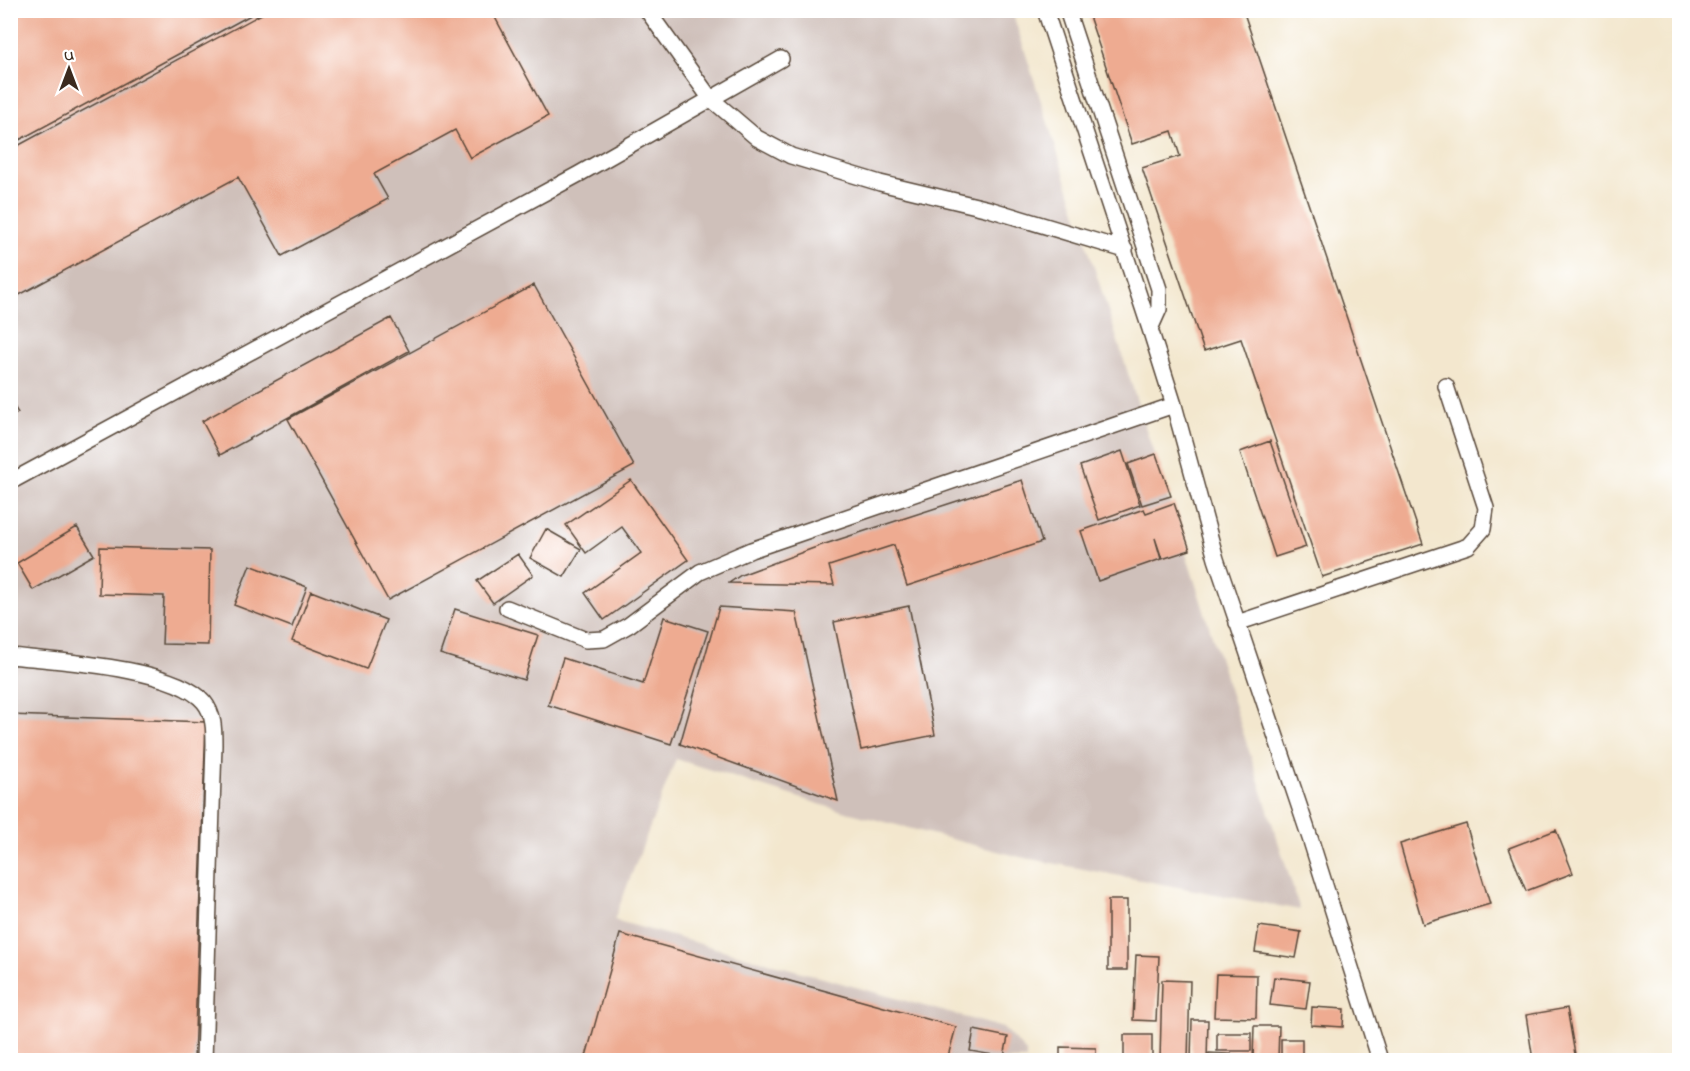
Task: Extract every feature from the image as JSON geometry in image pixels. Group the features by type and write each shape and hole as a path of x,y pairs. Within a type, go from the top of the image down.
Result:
{"lane":[{"path":"647,10 710,98 757,138 791,156 880,183 989,209 1125,250"},
{"path":"1045,10 1174,405 1216,559 1311,841 1380,1060"},
{"path":"1067,10 1160,289 1160,309 1150,329"},
{"path":"10,482 579,174 781,59"},
{"path":"1237,623 1468,546 1483,530 1486,508 1446,386"},
{"path":"507,608 586,640 604,639 629,625 700,572 751,550 1174,405"},
{"path":"10,656 142,674 182,685 204,702 211,714 214,745 204,1060"}],"shaded area":[{"path":"10,11 1012,11 1300,910 1020,857 835,809 676,759 614,920 1003,1028 1026,1052 1026,1060 11,1060"}],"building":[{"path":"10,10 260,10 10,145"},
{"path":"269,10 491,10 548,116 470,158 455,130 374,174 388,199 282,256 238,177 10,300 10,150"},
{"path":"700,10 717,10 704,17"},
{"path":"1087,10 1243,10 1423,544 1322,577 1241,339 1204,351 1142,168 1180,156 1172,131 1132,144"},
{"path":"534,285 634,466 388,600 288,419"},
{"path":"391,318 409,351 220,455 202,421"},
{"path":"10,400 18,413 10,417"},
{"path":"1270,441 1306,547 1275,557 1240,452"},
{"path":"1122,451 1140,505 1099,520 1080,466"},
{"path":"1156,454 1171,496 1142,505 1128,464"},
{"path":"631,480 688,560 604,620 585,593 641,553 622,527 586,553 566,525"},
{"path":"1022,480 1042,542 907,586 894,545 829,566 834,585 729,583 741,575 822,545"},
{"path":"1174,503 1190,550 1162,559 1155,538 1161,559 1098,581 1081,531 1144,509 1146,513"},
{"path":"77,527 94,555 33,590 17,563"},
{"path":"546,529 581,549 564,577 530,558"},
{"path":"100,547 210,550 208,645 162,644 164,596 99,594"},
{"path":"518,554 533,575 493,603 477,581"},
{"path":"250,565 307,587 292,627 234,605"},
{"path":"311,591 386,620 366,669 292,641"},
{"path":"909,606 935,735 861,750 834,622"},
{"path":"719,607 796,612 838,801 680,744"},
{"path":"455,609 538,635 524,680 440,654"},
{"path":"664,617 708,631 671,744 548,705 563,658 643,684"},
{"path":"10,715 206,722 194,1060 10,1060"},
{"path":"1466,824 1490,904 1423,924 1400,844"},
{"path":"1556,830 1573,873 1526,891 1509,848"},
{"path":"1108,900 1127,900 1127,970 1108,970"},
{"path":"1259,926 1301,932 1296,958 1255,952"},
{"path":"620,934 956,1027 947,1060 585,1060"},
{"path":"1136,955 1159,956 1156,1021 1133,1020"},
{"path":"1216,974 1257,975 1256,1018 1214,1017"},
{"path":"1274,977 1310,981 1306,1009 1270,1005"},
{"path":"1162,980 1190,981 1188,1060 1160,1060"},
{"path":"1312,1007 1344,1009 1343,1027 1311,1025"},
{"path":"1567,1008 1576,1060 1533,1060 1526,1015"},
{"path":"1192,1020 1208,1020 1207,1060 1191,1060"},
{"path":"1254,1026 1279,1026 1278,1060 1253,1060"},
{"path":"974,1030 1008,1037 1004,1057 970,1051"},
{"path":"1217,1033 1251,1033 1251,1051 1217,1051"},
{"path":"1124,1035 1152,1035 1152,1060 1124,1060"},
{"path":"1281,1039 1302,1039 1302,1060 1281,1060"},
{"path":"1060,1047 1096,1048 1096,1060 1060,1060"},
{"path":"1209,1053 1244,1055 1244,1060 1208,1060"}]}
